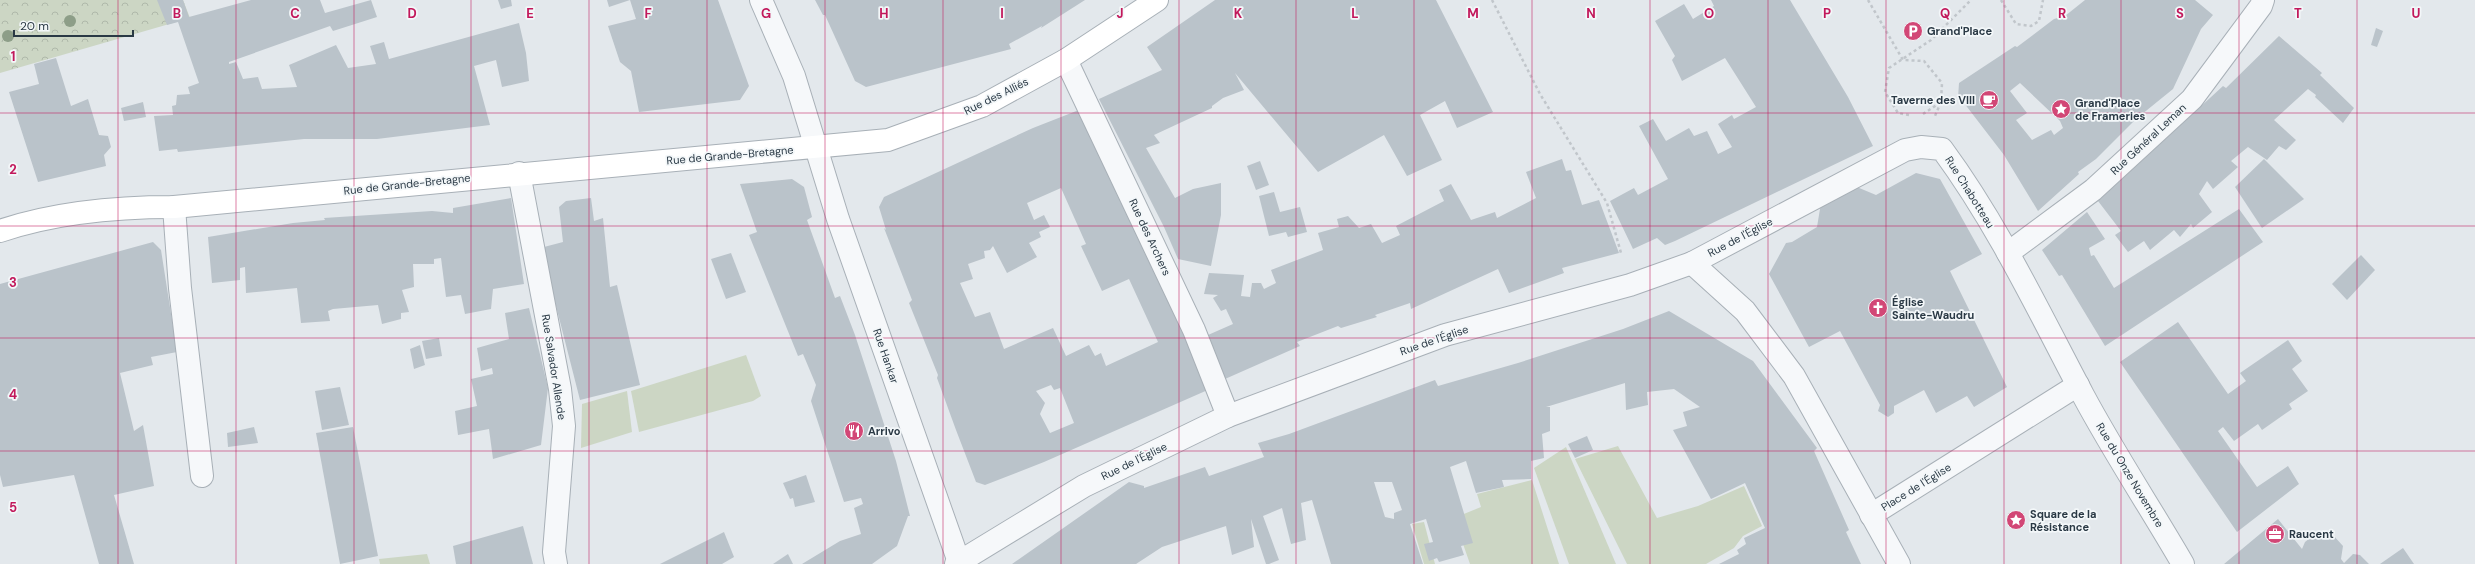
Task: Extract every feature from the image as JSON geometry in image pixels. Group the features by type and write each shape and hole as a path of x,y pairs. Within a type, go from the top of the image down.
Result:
{"main road":[{"name":"Rue des Alliés","path":"816,148 888,140 982,106 1066,60 1157,0"},
{"name":"Rue de Grande-Bretagne","path":"0,230 25,222 77,213 126,207 174,207 519,173 816,148"}],"street":[{"name":"Rue Hankar","path":"761,0 794,76 838,219 957,563"},
{"name":"Rue Général Leman","path":"2008,253 2093,190 2192,99 2258,2"},
{"name":"Rue des Archers","path":"1066,60 1194,330 1228,416"},
{"name":"Rue de l'Église","path":"957,563 1084,486 1228,416 1445,335 1630,285 1692,263 1905,150 1921,146"},
{"name":"Rue Chabotteau","path":"1921,146 1942,149 1960,173 2008,253"},
{"name":"Rue Salvador Allende","path":"519,173 560,390 564,426 554,552 556,564"},
{"path":"174,207 181,296 202,476"},
{"path":"2008,253 2078,385"},
{"name":"Place de l'Église","path":"1692,263 1745,311 1794,376 1871,515 2078,385"},
{"name":"Rue du Onze Novembre","path":"2078,385 2183,564"},
{"path":"1871,515 1899,564"}],"path":[{"path":"1492,0 1540,94 1607,203 1630,285"},
{"path":"1868,0 1903,60"},
{"path":"1912,116 1898,113 1885,92 1889,68 1931,40 1971,0"},
{"path":"2001,0 2016,24 2032,26 2039,21 2044,0"},
{"path":"1903,60 1924,61 1942,83 1941,102 1937,112"},
{"path":"1919,117 1941,102"}],"green space":[{"path":"0,0 183,0 190,18 0,73"},
{"path":"746,355 761,396 753,401 639,432 631,391"},
{"path":"627,391 632,432 581,448 582,404"},
{"path":"1618,446 1657,518 1698,506 1744,486 1762,526 1743,536 1734,548 1706,564 1627,564 1575,459"},
{"path":"1566,447 1616,564 1569,564 1534,468"},
{"path":"1532,480 1559,564 1470,564 1454,518 1481,507 1477,494"},
{"path":"1424,522 1435,564 1424,564 1412,524"},
{"path":"427,554 430,564 380,564 379,559"}],"building":[{"path":"157,0 183,0 189,17 251,0 320,0 325,13 371,0 377,17 333,31 330,26 229,62 229,64 236,62 243,79 258,77 262,89 297,87 289,65 336,45 348,68 376,64 370,46 384,42 389,59 519,23 526,53 529,81 502,87 496,60 474,66 490,125 377,139 304,139 178,152 177,149 159,151 154,116 173,115 172,106 176,105 177,95 190,94 188,87 199,83 178,22 167,25"},
{"path":"498,0 511,0 512,6 501,9"},
{"path":"607,0 630,0 609,7"},
{"path":"630,0 718,0 749,86 740,100 639,112 631,71 620,62 608,26 636,19"},
{"path":"815,0 1085,0 1041,28 1042,26 1009,44 1011,49 866,87 855,81 825,15 823,15"},
{"path":"1215,0 1436,0 1493,112 1457,128 1445,101 1420,115 1442,160 1407,176 1384,135 1318,172 1235,73 1244,90 1223,98 1212,106 1212,108 1154,135 1160,143 1146,148 1175,198 1193,189 1221,183 1221,215 1211,266 1178,259 1164,227 1099,99 1162,70 1147,47"},
{"path":"1711,0 1790,0 1848,97 1873,146 1675,241 1665,245 1657,238 1633,249 1610,201 1634,188 1638,195 1668,179 1639,126 1653,119 1666,141 1689,128 1694,136 1707,131 1718,154 1732,147 1718,124 1732,115 1734,119 1756,107 1725,58 1682,81 1672,60 1675,56 1655,21 1684,4 1693,19 1714,6"},
{"path":"2085,0 2195,0 2213,15 2201,29 2173,89 2136,119 2096,159 2078,172 2079,174 2038,211 2004,155 1964,103 1958,98 1959,83 2015,46 2017,47 2054,19 2065,16","holes":["2020,83 2060,121 2063,128 2054,135 2051,130 2032,140 2016,120 2027,113 2010,91"]},
{"path":"2376,28 2383,31 2377,47 2371,45"},
{"path":"2279,36 2322,73 2320,75 2354,108 2343,123 2315,97 2316,95 2308,89 2274,120 2296,140 2286,150 2279,146 2267,160 2248,147 2231,161 2238,167 2213,189 2207,181 2199,194 2212,212 2193,228 2191,224 2180,237 2174,230 2150,250 2144,241 2128,252 2115,235 2121,231 2098,201 2223,86 2226,88"},
{"path":"56,58 71,106 88,99 99,135 108,136 111,147 104,155 106,166 38,182 9,92 39,84 34,64"},
{"path":"143,102 146,117 124,121 121,108"},
{"path":"1084,108 1210,389 1044,462 985,485 976,482 956,430 937,378 938,375 909,303 912,300 884,228 886,230 879,207 884,197 1033,128","holes":["1061,188 1086,244 1081,246 1102,291 1129,279 1158,342 1106,366 1101,353 1095,356 1089,345 1066,356 1053,328 1004,349 990,312 975,317 960,283 973,279 968,264 985,258 984,251 990,250 993,246 1007,273 1037,257 1029,243 1041,237 1039,232 1050,227 1044,215 1034,220 1027,203","1051,385 1054,390 1060,388 1074,423 1050,433 1040,414 1045,403 1036,391"]},
{"path":"1562,159 1566,171 1571,170 1582,205 1599,200 1619,253 1562,268 1564,273 1509,293 1498,269 1411,309 1410,303 1375,315 1377,317 1341,328 1338,326 1297,342 1300,346 1225,379 1208,335 1233,324 1226,309 1221,311 1213,298 1218,295 1204,294 1209,273 1244,275 1241,296 1250,297 1252,283 1261,283 1264,289 1276,283 1271,270 1323,250 1318,233 1339,227 1337,219 1348,216 1359,228 1371,224 1382,243 1400,235 1396,226 1444,201 1439,190 1451,184 1471,220 1495,212 1497,218 1536,198 1526,172"},
{"path":"2264,159 2304,199 2262,228 2235,187"},
{"path":"1260,161 1269,185 1256,190 1247,166"},
{"name":"Église Sainte-Waudru","path":"1916,173 1940,179 1982,254 1950,271 2007,387 1974,407 1967,396 1936,413 1924,390 1894,406 1894,413 1888,417 1878,411 1880,405 1840,331 1809,347 1769,274 1786,243 1792,242 1817,227 1821,203 1852,185 1876,195"},
{"path":"792,179 804,187 812,217 807,220 835,298 840,296 855,335 896,461 910,516 908,516 897,546 872,564 802,564 840,541 861,534 854,508 863,504 861,498 844,502 811,401 816,385 803,354 798,356 749,235 757,232 740,184"},
{"path":"1274,192 1280,212 1300,207 1307,232 1288,237 1286,232 1269,236 1259,196"},
{"path":"511,198 524,284 493,289 491,309 465,314 461,295 446,297 441,258 434,259 434,264 413,264 414,287 402,290 409,312 401,313 401,319 382,324 378,305 333,309 328,311 330,321 301,323 297,288 246,293 245,267 240,268 240,280 212,283 208,237 293,223 325,220 324,218 432,211 453,213 453,208"},
{"path":"591,198 594,221 603,218 610,287 617,285 640,385 580,400 555,302 544,247 563,242 559,207 566,201"},
{"path":"2239,209 2263,242 2105,346 2062,275 2059,276 2042,250 2087,212 2105,239 2089,248 2091,256 2094,255 2114,288"},
{"path":"153,242 161,250 177,352 151,357 153,365 120,373 134,431 143,425 154,486 114,495 134,564 99,564 74,475 3,487 0,475 0,284"},
{"path":"731,253 746,292 726,299 711,259"},
{"path":"2361,255 2375,270 2347,300 2332,284"},
{"path":"529,308 548,388 541,445 493,459 489,429 458,435 455,411 477,406 471,379 493,374 492,368 481,371 477,348 509,339 505,313"},
{"path":"1669,311 1753,361 1817,448 1814,451 1849,530 1846,532 1861,564 1719,564 1739,554 1737,550 1746,544 1744,538 1765,528 1745,483 1711,499 1673,430 1687,426 1683,412 1700,407 1674,389 1647,392 1648,405 1626,410 1625,383 1546,407 1550,407 1550,431 1542,434 1544,458 1531,461 1531,479 1502,480 1504,487 1476,493 1466,461 1450,467 1473,543 1461,546 1464,555 1439,562 1437,558 1429,561 1424,544 1433,542 1426,519 1410,524 1423,564 1331,564 1312,500 1301,503 1306,540 1291,544 1282,508 1263,516 1279,560 1269,564 1266,564 1251,519 1254,547 1232,555 1226,526 1162,547 1136,564 1012,564 1129,482 1144,486 1144,488 1205,467 1209,476 1264,457 1258,443 1289,434 1435,380 1438,386 1518,363 1623,329","holes":["1374,482 1392,482 1402,510 1394,513 1394,519 1385,517"]},
{"path":"2178,322 2228,394 2246,381 2240,373 2288,340 2302,361 2292,369 2308,391 2289,404 2292,409 2262,430 2258,424 2234,441 2223,427 2218,431 2257,487 2288,466 2299,484 2237,532 2120,362"},
{"path":"439,338 442,356 426,359 422,341"},
{"path":"420,345 425,365 414,369 410,349"},
{"path":"340,387 349,425 322,430 315,391"},
{"path":"254,427 258,443 228,447 227,433"},
{"path":"353,427 378,556 340,564 316,433"},
{"path":"1587,436 1593,450 1575,458 1568,444"},
{"path":"806,475 815,502 795,507 793,498 790,499 783,483"},
{"path":"2278,519 2302,549 2305,542 2315,534 2323,532 2333,535 2343,546 2341,559 2344,563 2353,554 2360,555 2369,564 2224,564"},
{"path":"523,526 533,564 456,564 453,546"},
{"path":"724,532 734,557 722,564 660,564"},
{"path":"2403,548 2414,564 2380,564"},
{"path":"788,554 793,564 773,564"}],"place":[{"name":"Grand'Place","path":"1913,31"},
{"name":"Taverne des VIII","path":"1989,100"},
{"name":"Grand'Place de Frameries","path":"2061,109"},
{"name":"Église Sainte-Waudru","path":"1878,308"},
{"name":"Arrivo","path":"854,431"},
{"name":"Square de la Résistance","path":"2016,520"},
{"name":"Raucent","path":"2275,534"}]}
